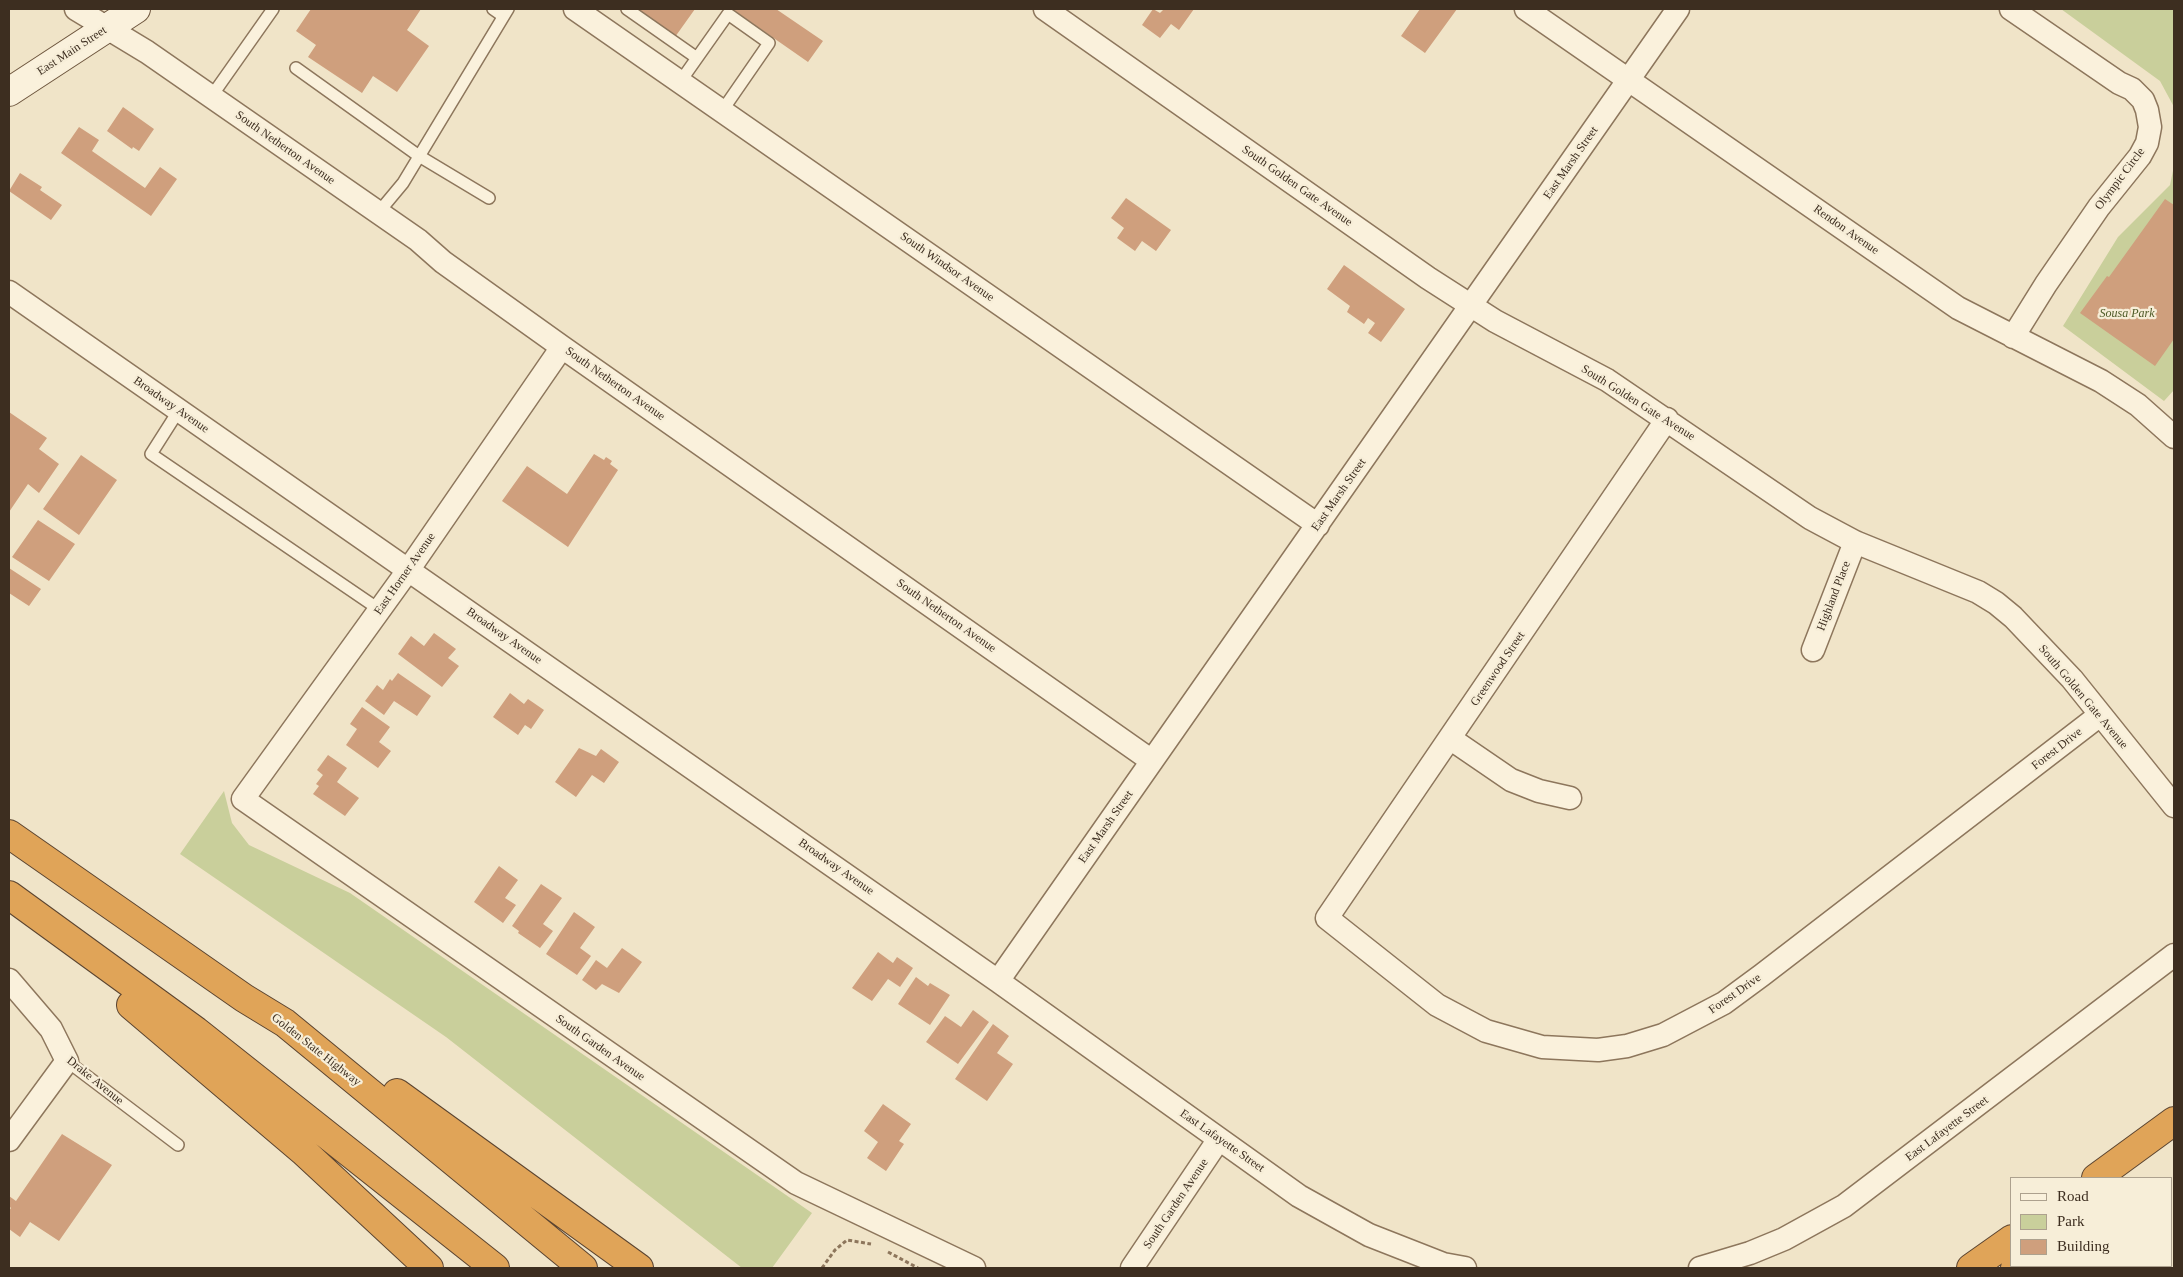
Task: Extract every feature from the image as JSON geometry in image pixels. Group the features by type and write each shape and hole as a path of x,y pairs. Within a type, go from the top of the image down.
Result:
{"highway":[{"name":"Golden State Highway","path":"9,834 244,998 285,1023 583,1268"},
{"path":"9,895 196,1031 495,1268"},
{"path":"9,904 303,1151 429,1268"},
{"path":"285,1023 402,1096 533,1194 639,1268"},
{"path":"2097,1177 2174,1121"},
{"path":"2129,1177 2174,1140"},
{"path":"1971,1268 2010,1240"}],"main road":[{"name":"East Main Street","path":"9,92 136,9"}],"street":[{"name":"South Netherton Avenue","path":"76,9 147,52 378,213 562,347 1152,761"},
{"name":"South Golden Gate Avenue","path":"1045,9 1495,322 1607,380 1810,518 1855,542 1978,592 1996,603 2013,617 2072,679 2174,806"},
{"name":"Rendon Avenue","path":"1526,9 1958,308 2101,382 2138,405 2174,437"},
{"name":"East Marsh Street","path":"998,980 1678,9"},
{"name":"Olympic Circle","path":"2011,9 2119,83 2132,89 2142,100 2147,110 2150,127 2147,143 2140,156 2094,215 2046,284 2013,337"},
{"name":"South Windsor Avenue","path":"581,10 680,82 1318,524"},
{"name":"Broadway Avenue","path":"9,292 998,980"},
{"name":"East Horner Avenue","path":"244,799 409,570 562,347"},
{"name":"Greenwood Street","path":"1327,918 1667,419"},
{"name":"Highland Place","path":"1813,650 1855,542"},
{"name":"Forest Drive","path":"1327,918 1437,1004 1486,1031 1542,1048 1598,1050 1627,1046 1663,1035 1724,1003 2100,715"},
{"path":"1450,739 1512,780 1539,791 1570,798"},
{"name":"South Garden Avenue","path":"244,799 796,1183 974,1268"},
{"name":"East Lafayette Street","path":"1700,1268 1750,1253 1784,1239 1844,1206 2174,956"},
{"name":"Drake Avenue","path":"9,980 51,1029 67,1061"},
{"name":"East Lafayette Street","path":"998,980 1299,1196 1369,1235 1444,1264 1465,1268"},
{"path":"9,1140 67,1061"},
{"name":"South Garden Avenue","path":"1132,1268 1219,1140"}],"lane":[{"path":"211,97 274,9"},
{"path":"378,213 403,183 506,12 493,9"},
{"path":"627,9 697,58"},
{"path":"680,82 728,14 769,44 722,111"},
{"path":"296,68 419,156 489,198"},
{"path":"179,410 151,454 380,610"},
{"name":"Drake Avenue","path":"67,1061 178,1145"}],"path":[{"path":"822,1268 834,1250 848,1240 870,1243 878,1247"},
{"path":"886,1252 918,1268"}],"green space":[{"path":"2061,9 2174,9 2174,107 2160,81"},
{"name":"Sousa Park","path":"2174,166 2174,390 2164,401 2063,326 2118,237 2170,185"},
{"path":"224,791 232,823 249,845 350,893 812,1213 772,1268 742,1268 446,1037 180,854"}],"building":[{"path":"311,9 421,9 407,30 429,46 397,92 373,76 362,93 308,57 316,45 296,31"},
{"path":"635,9 695,9 675,37"},
{"path":"732,9 776,9 823,41 808,62"},
{"path":"1153,9 1160,13 1164,9 1194,9 1179,30 1171,24 1160,38 1142,25"},
{"path":"1420,9 1457,9 1425,53 1401,36"},
{"path":"123,107 154,129 139,151 133,147 132,149 107,131"},
{"path":"79,127 99,140 92,151 145,188 160,167 177,179 151,216 61,153"},
{"path":"20,173 42,187 40,190 62,205 51,220 9,191"},
{"path":"1126,198 1171,230 1156,251 1142,241 1135,251 1117,238 1124,228 1111,218"},
{"name":"Sousa Park","path":"2165,199 2174,205 2174,339 2155,366 2080,313 2107,276 2109,277"},
{"path":"1344,265 1405,309 1381,342 1368,333 1375,323 1368,318 1364,324 1347,312 1350,306 1327,289"},
{"path":"9,412 47,438 39,449 59,464 39,493 28,484 9,512"},
{"path":"594,454 604,460 606,457 612,461 610,464 618,470 568,547 502,501 527,466 567,494"},
{"path":"81,455 117,480 79,535 43,509"},
{"path":"38,520 75,544 49,581 12,557"},
{"path":"9,568 41,589 29,606 9,593"},
{"path":"434,633 456,649 448,658 459,666 442,687 398,654 411,636 424,646"},
{"path":"398,673 431,696 417,716 394,701 384,715 365,701 377,685 383,690 390,679 392,681"},
{"path":"510,693 524,704 528,699 544,710 531,729 525,725 518,735 493,717"},
{"path":"362,707 390,727 379,742 391,751 378,768 346,745 357,729 350,724"},
{"path":"579,748 596,756 601,749 619,762 604,783 592,775 576,797 555,782"},
{"path":"328,755 347,768 337,782 359,798 345,816 313,794 319,786 316,784 323,775 317,770"},
{"path":"499,866 518,880 505,898 516,905 503,923 474,902"},
{"path":"541,884 562,898 543,924 553,931 540,948 518,933 519,931 512,926"},
{"path":"574,912 595,927 580,948 591,956 577,975 546,954"},
{"path":"622,948 642,962 619,993 602,984 596,990 582,980 596,960 607,968"},
{"path":"878,952 893,963 897,957 913,968 900,987 888,979 872,1001 852,988"},
{"path":"916,977 928,986 930,983 950,995 930,1025 898,1004"},
{"path":"973,1010 989,1022 958,1064 926,1042 945,1016 961,1027"},
{"path":"993,1024 1009,1036 997,1053 1013,1064 987,1101 955,1079"},
{"path":"883,1104 911,1124 899,1141 904,1144 886,1171 867,1158 878,1142 864,1131"},
{"path":"62,1134 112,1165 59,1241 30,1222 20,1237 9,1229 9,1211 11,1208 9,1206 9,1196 16,1201"}]}
